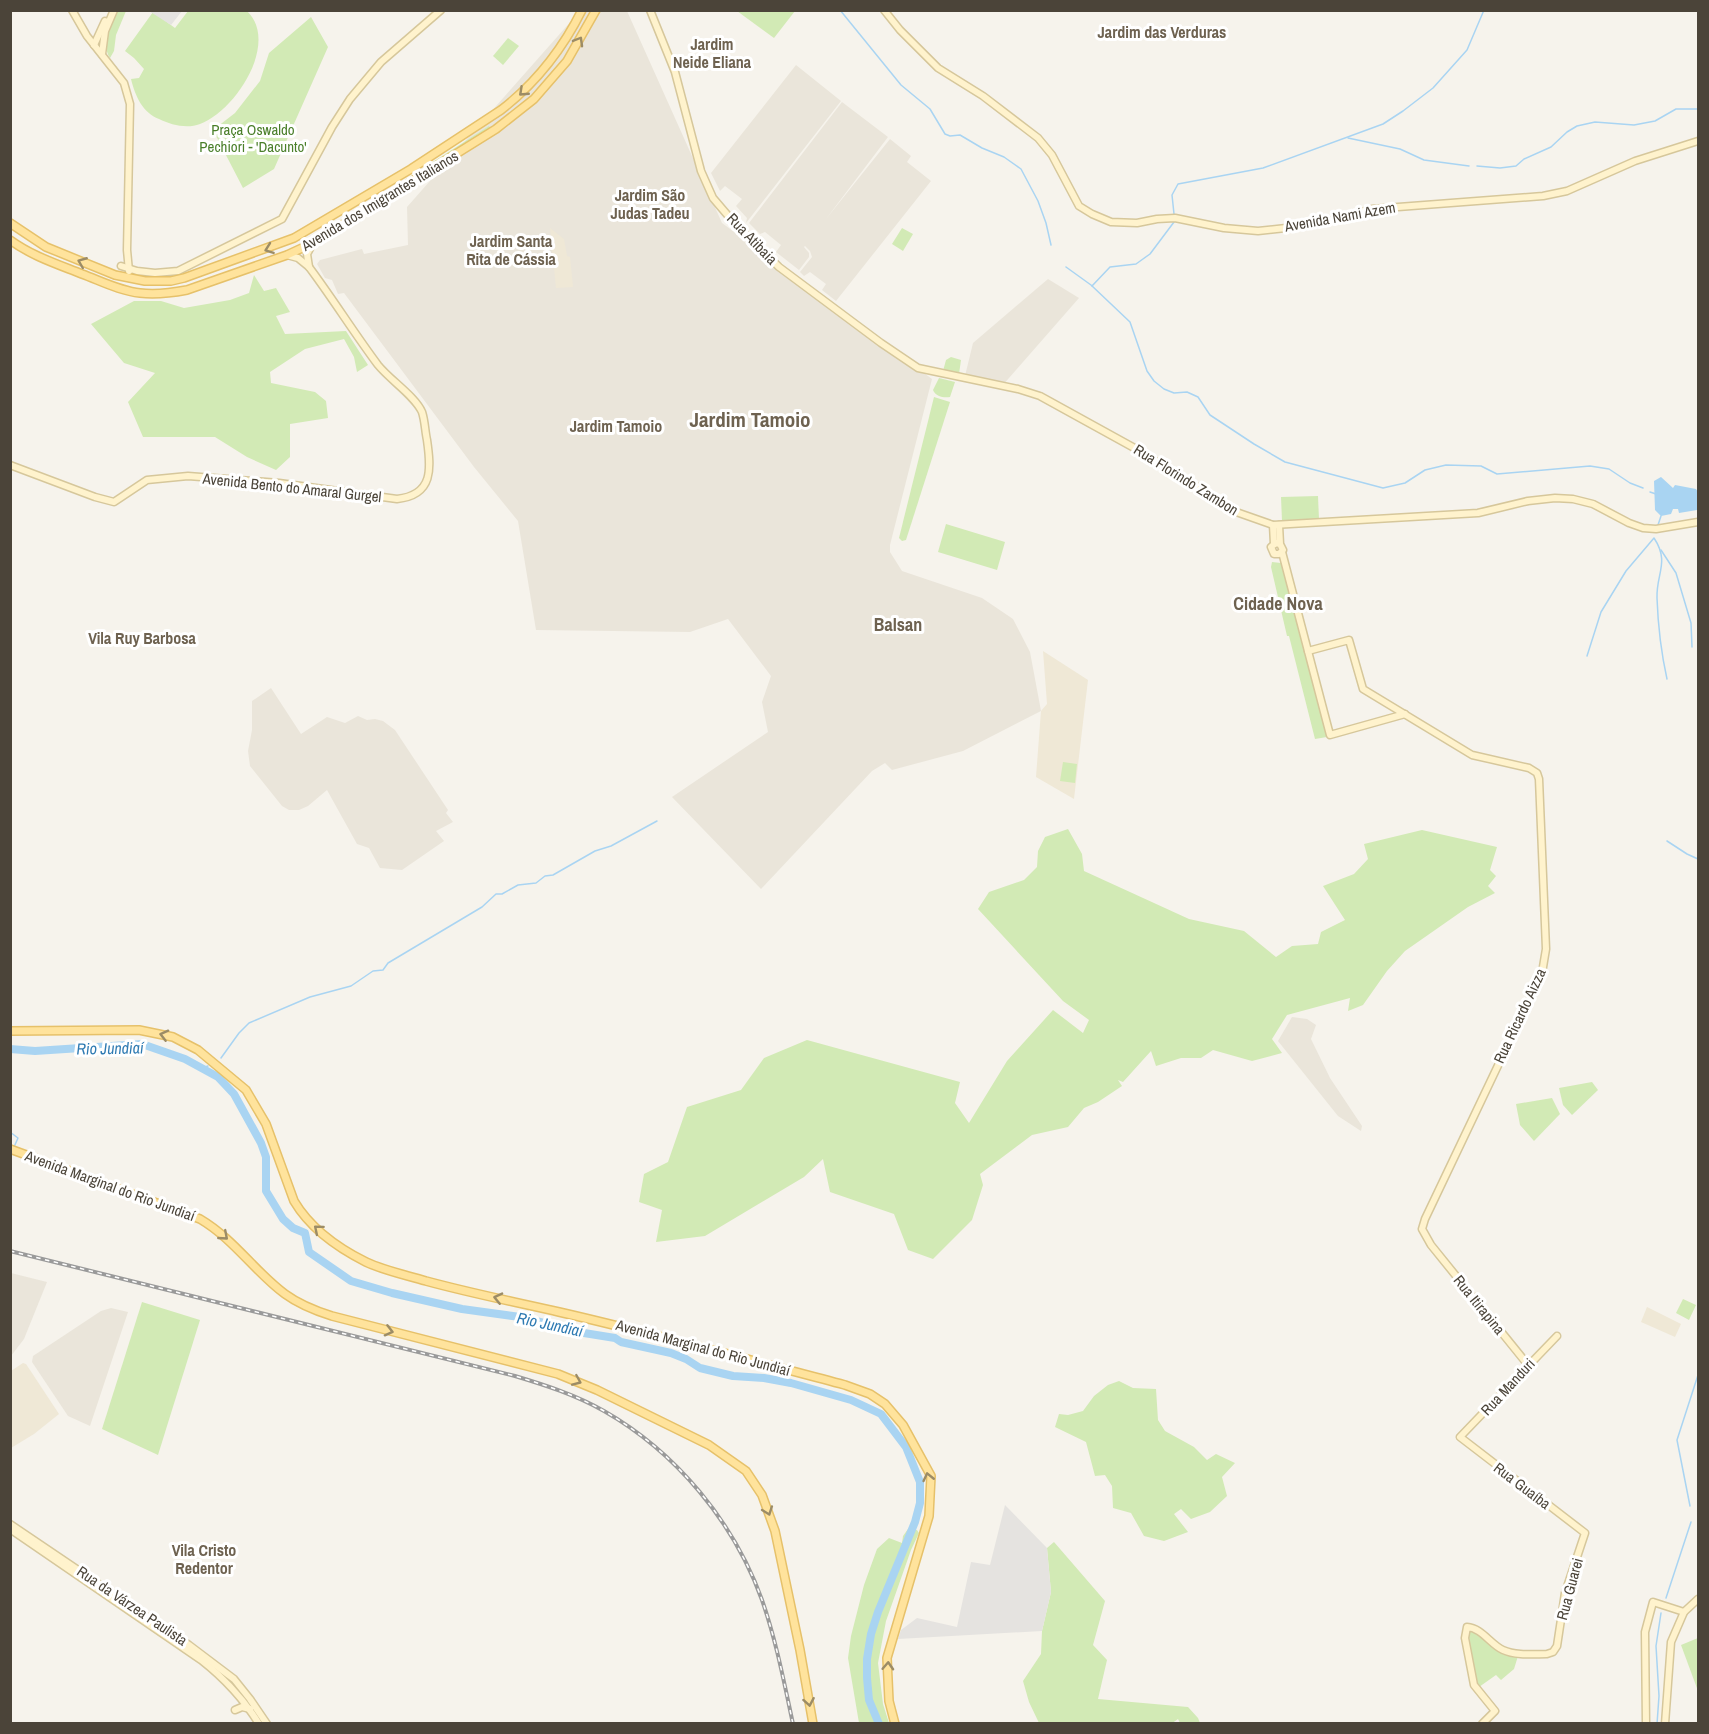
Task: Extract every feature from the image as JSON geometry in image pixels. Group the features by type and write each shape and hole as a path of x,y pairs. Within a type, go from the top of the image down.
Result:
{"main road":[{"name":"Avenida dos Imigrantes Italianos","path":"10,223 46,247 116,275 160,282 181,279 273,248 315,227 379,188 489,119 522,94 550,63 582,10"},
{"name":"Avenida dos Imigrantes Italianos","path":"10,240 32,254 123,290 142,293 184,290 287,255 313,243 489,133 534,99 577,46 596,10"},
{"path":"550,63 554,70 553,78"},
{"path":"489,119 492,125 489,133"},
{"path":"379,188 380,195 384,198"},
{"path":"313,243 320,231 315,227"},
{"path":"32,254 36,246 46,247"},
{"path":"181,279 184,290"},
{"name":"Avenida Marginal do Rio Jundiaí","path":"10,1031 139,1030 173,1037 198,1050 246,1090 266,1124 290,1190 300,1210 315,1228 337,1245 386,1270 654,1335 845,1385 870,1394 885,1404 903,1425 931,1476 929,1516 887,1659 889,1701 895,1724"},
{"name":"Avenida Marginal do Rio Jundiaí","path":"13,1150 200,1219 227,1238 275,1286 302,1305 333,1316 558,1374 597,1390 709,1444 736,1463 746,1471 759,1489 775,1531 813,1724"}],"street":[{"path":"72,10 87,36 124,83 130,104 127,250 130,279"},
{"path":"94,45 112,10"},
{"path":"102,54 105,31 112,10"},
{"path":"121,266 155,273 178,271 282,219 332,127 350,99 375,68 441,10"},
{"name":"Rua Atibaia","path":"651,10 675,72 706,185 713,198 779,267 881,344 918,368 960,378"},
{"name":"Avenida Nami Azem","path":"884,10 915,46 938,68 983,96 1038,138 1052,155 1080,206 1104,220 1117,223 1137,224 1174,218 1224,228 1258,231 1313,225 1372,209 1543,196 1577,187 1635,161 1698,141"},
{"path":"87,36 102,29"},
{"path":"309,267 307,254 313,243"},
{"path":"116,275 127,250"},
{"path":"287,255 298,258 309,267"},
{"name":"Avenida Bento do Amaral Gurgel","path":"10,465 114,502 147,480 188,476 279,483 387,498 406,498 420,490 426,483 430,469 422,413 416,403 379,365 309,267"},
{"name":"Rua Florindo Zambon","path":"960,378 1018,389 1040,396 1128,444 1239,513 1276,525 1460,514 1489,511 1528,501 1565,498 1593,504 1643,528 1656,529 1698,522"},
{"path":"1276,525 1277,544 1282,552 1330,735 1405,714"},
{"path":"1277,544 1271,547 1273,553 1278,555 1282,552"},
{"path":"1308,651 1349,640 1363,689 1405,714"},
{"path":"1381,721 1388,710 1386,702"},
{"name":"Rua Ricardo Aizza","path":"1405,714 1476,757 1533,770 1539,778 1540,795 1545,962 1542,973 1425,1219 1422,1229 1431,1245"},
{"name":"Rua Itirapina","path":"1431,1245 1528,1365"},
{"name":"Rua Manduri","path":"1460,1437 1557,1336"},
{"name":"Rua Guaíba","path":"1460,1437 1585,1533"},
{"name":"Rua da Várzea Paulista","path":"10,1524 207,1658 234,1679 245,1696"},
{"name":"Rua da Várzea Paulista","path":"10,1529 201,1660 245,1696"},
{"name":"Rua Guarei","path":"1482,1724 1495,1711 1474,1685 1465,1638 1467,1627 1474,1628 1503,1650 1512,1653 1548,1654 1553,1652 1557,1646 1565,1593 1585,1533"},
{"path":"1665,1724 1670,1648 1673,1636 1684,1612 1698,1599"},
{"path":"1646,1724 1645,1632 1653,1602 1684,1612"},
{"path":"245,1696 259,1724"},
{"path":"245,1696 267,1724"},
{"path":"235,1710 242,1707 250,1708"}],"shaded area":[{"path":"182,10 171,25 149,11"},
{"path":"580,11 627,11 722,223 932,379 890,552 902,571 982,598 1013,619 1030,652 1041,711 963,751 892,770 885,763 872,771 761,889 672,797 768,732 762,702 771,676 728,619 690,632 536,630 518,521 474,467 344,293 338,294 332,280 325,278 317,264 320,260 362,249 364,254 408,245 407,207"},
{"path":"796,65 841,101 746,223 747,218 736,206 742,199 725,186 720,191 711,173"},
{"path":"842,102 888,137 826,219 890,139 911,156 907,162 931,181 836,301 822,290 826,284 810,272 804,276 800,272 812,257 805,246 809,257 799,270 776,252 781,245 765,232 760,234 749,223"},
{"path":"550,228 564,239 567,256 570,257 573,287 556,288"},
{"path":"1048,279 1079,298 1002,386 965,376 973,343"},
{"path":"1043,651 1088,680 1074,799 1036,777 1041,711 1047,704"},
{"path":"271,688 301,734 327,717 345,723 358,716 367,720 375,719 383,721 395,730 448,810 446,813 453,822 436,831 444,841 402,870 380,868 369,848 357,844 327,790 308,806 299,810 289,810 282,806 250,766 248,751 252,730 252,701"},
{"path":"1292,1017 1307,1019 1316,1025 1311,1039 1330,1078 1362,1126 1361,1131 1338,1116 1278,1041"},
{"path":"11,1273 47,1282 24,1339 11,1356"},
{"path":"1647,1307 1681,1324 1675,1337 1641,1322"},
{"path":"111,1308 128,1312 90,1426 68,1416 32,1362 33,1356 101,1311"},
{"path":"23,1363 26,1364 59,1414 34,1434 11,1448 11,1371"},
{"path":"1005,1505 1047,1548 1051,1592 1042,1631 898,1639 901,1630 917,1618 957,1627 971,1562 990,1565"}],"green space":[{"path":"118,11 126,11 110,58 106,40"},
{"path":"188,11 247,11 256,25 258,40 256,57 249,75 227,105 200,124 184,126 164,121 148,113 144,108 137,98 131,79 139,78 144,69 125,51 153,12 175,28"},
{"path":"737,11 795,11 774,38"},
{"name":"Praça Oswaldo Pechiori - 'Dacunto'","path":"311,17 328,47 274,169 243,188 213,130 235,113 260,81 269,53"},
{"path":"508,38 519,46 503,65 493,56"},
{"path":"489,126 490,128 387,194 386,192"},
{"path":"902,228 913,234 903,251 892,244"},
{"path":"254,275 264,291 276,288 290,312 276,316 285,334 346,331 368,365 357,372 354,357 344,339 305,349 270,372 271,383 315,392 326,401 328,418 290,424 290,457 276,470 247,457 215,437 143,437 128,402 155,373 124,363 91,324 134,301 161,301 184,308 230,300 249,293"},
{"path":"951,357 961,360 959,374 943,371 946,360"},
{"path":"939,378 955,382 950,397 940,397 934,392"},
{"path":"934,397 950,402 906,540 902,541 899,538"},
{"path":"1318,496 1319,519 1282,521 1281,497"},
{"path":"946,524 1005,542 997,570 938,552"},
{"path":"1272,562 1281,563 1327,737 1315,739 1289,636 1287,636 1271,567"},
{"path":"1063,762 1077,764 1075,783 1060,781"},
{"path":"1068,829 1082,854 1084,871 1189,919 1244,931 1276,957 1292,946 1318,944 1321,932 1345,920 1323,886 1354,874 1368,859 1364,844 1422,830 1497,847 1490,870 1496,876 1488,886 1495,893 1468,907 1405,951 1387,971 1363,1005 1348,1011 1350,998 1287,1015 1272,1039 1282,1053 1252,1061 1213,1050 1201,1058 1181,1058 1156,1066 1151,1051 1123,1082 1118,1080 1122,1086 1098,1102 1084,1108 1068,1127 1032,1135 980,1174 983,1185 972,1220 933,1259 908,1250 894,1214 830,1192 823,1159 804,1177 705,1236 656,1242 662,1210 639,1202 644,1174 668,1162 687,1107 741,1090 764,1058 807,1040 960,1082 955,1103 969,1123 1007,1061 1053,1010 1083,1033 1089,1020 1063,1001 978,909 989,892 1024,880 1037,867 1038,851 1045,837"},
{"path":"1592,1082 1598,1090 1572,1115 1563,1105 1559,1088"},
{"path":"1552,1098 1560,1114 1534,1141 1520,1125 1516,1104"},
{"path":"1683,1299 1696,1305 1689,1320 1676,1313"},
{"path":"142,1302 200,1320 158,1455 102,1429"},
{"path":"1119,1381 1133,1388 1156,1389 1158,1420 1165,1431 1194,1447 1207,1460 1216,1454 1235,1463 1222,1477 1227,1496 1210,1512 1191,1519 1181,1509 1174,1514 1188,1532 1164,1541 1144,1536 1131,1513 1113,1508 1112,1486 1105,1475 1095,1476 1086,1442 1055,1427 1059,1414 1068,1415 1083,1411 1094,1396 1108,1385"},
{"path":"908,1529 917,1530 919,1533 886,1621 878,1663 883,1704 889,1723 859,1723 848,1658 851,1636 864,1585 877,1549 889,1538 902,1543 903,1536"},
{"path":"1054,1542 1105,1601 1093,1645 1107,1660 1098,1699 1188,1707 1200,1723 1180,1723 1178,1719 1171,1724 1039,1723 1029,1702 1023,1681 1041,1654 1042,1631 1051,1592 1047,1548"},
{"path":"1468,1630 1472,1630 1501,1652 1518,1656 1514,1669 1501,1680 1496,1675 1479,1687 1474,1677"},
{"path":"1698,1638 1698,1691 1681,1645"}],"water":[{"path":"1661,477 1673,488 1675,485 1696,489 1698,492 1697,510 1679,513 1678,509 1673,509 1671,514 1661,516 1655,510 1654,481"}],"waterway":[{"path":"840,10 901,85 930,109 945,134 960,135 1004,157 1021,169 1038,201 1051,245"},
{"path":"1174,214 1172,195 1178,184 1263,168 1383,124 1403,111 1433,88 1467,50 1484,10"},
{"path":"1477,166 1500,168 1516,166 1524,159 1551,147 1577,126 1595,122 1634,125 1655,121 1676,109 1698,109"},
{"path":"1348,138 1400,149 1424,160 1469,166"},
{"path":"1092,286 1110,267 1136,264 1150,254 1174,222"},
{"path":"1066,267 1091,285 1130,322 1147,371 1154,381 1174,393 1187,392 1198,397 1210,415 1285,462 1383,488 1405,483 1425,470 1446,465 1481,466 1497,474 1590,466 1609,469 1630,483 1643,488"},
{"path":"1650,492 1656,494"},
{"path":"1658,525 1661,516"},
{"path":"1587,656 1601,612 1626,571 1654,538 1659,546 1662,561 1657,590 1657,608 1667,679"},
{"path":"1661,550 1676,573 1691,623 1692,647"},
{"path":"221,1058 249,1023 310,997 351,986 373,971 383,970 388,963 482,907 496,894 502,894 518,885 536,883 545,876 553,875 595,851 611,846 657,821"},
{"path":"1667,841 1698,859"},
{"name":"Rio Jundiaí","path":"10,1049 35,1051 142,1044 185,1059 218,1077 234,1094 261,1143 266,1157 266,1191 283,1219 293,1228 305,1233 309,1252 351,1281 462,1309 520,1317 584,1333 615,1338 621,1342 671,1353 700,1368 733,1376 791,1383 851,1400 881,1414 906,1447 920,1482 920,1503 915,1522 871,1634 867,1678 869,1700 879,1724"},
{"name":"Rio Jundiaí","path":"202,1068 208,1066"},
{"path":"10,1132 18,1138 14,1147"},
{"path":"1690,1506 1677,1440 1698,1375"},
{"path":"1666,1598 1691,1522"},
{"path":"1657,1724 1659,1696 1656,1646 1661,1613"}],"railway":[{"path":"10,1251 515,1376 571,1395 604,1411 655,1447 678,1468 700,1492 736,1543 767,1615 793,1724"}],"district":[{"name":"Jardim das Verduras","path":"1162,32"},
{"name":"Jardim Neide Eliana","path":"712,53"},
{"name":"Jardim São Judas Tadeu","path":"650,204"},
{"name":"Jardim Santa Rita de Cássia","path":"511,250"},
{"name":"Jardim Tamoio","path":"750,420"},
{"name":"Jardim Tamoio","path":"616,426"},
{"name":"Cidade Nova","path":"1278,604"},
{"name":"Balsan","path":"898,625"},
{"name":"Vila Ruy Barbosa","path":"142,638"},
{"name":"Vila Cristo Redentor","path":"204,1559"}]}
